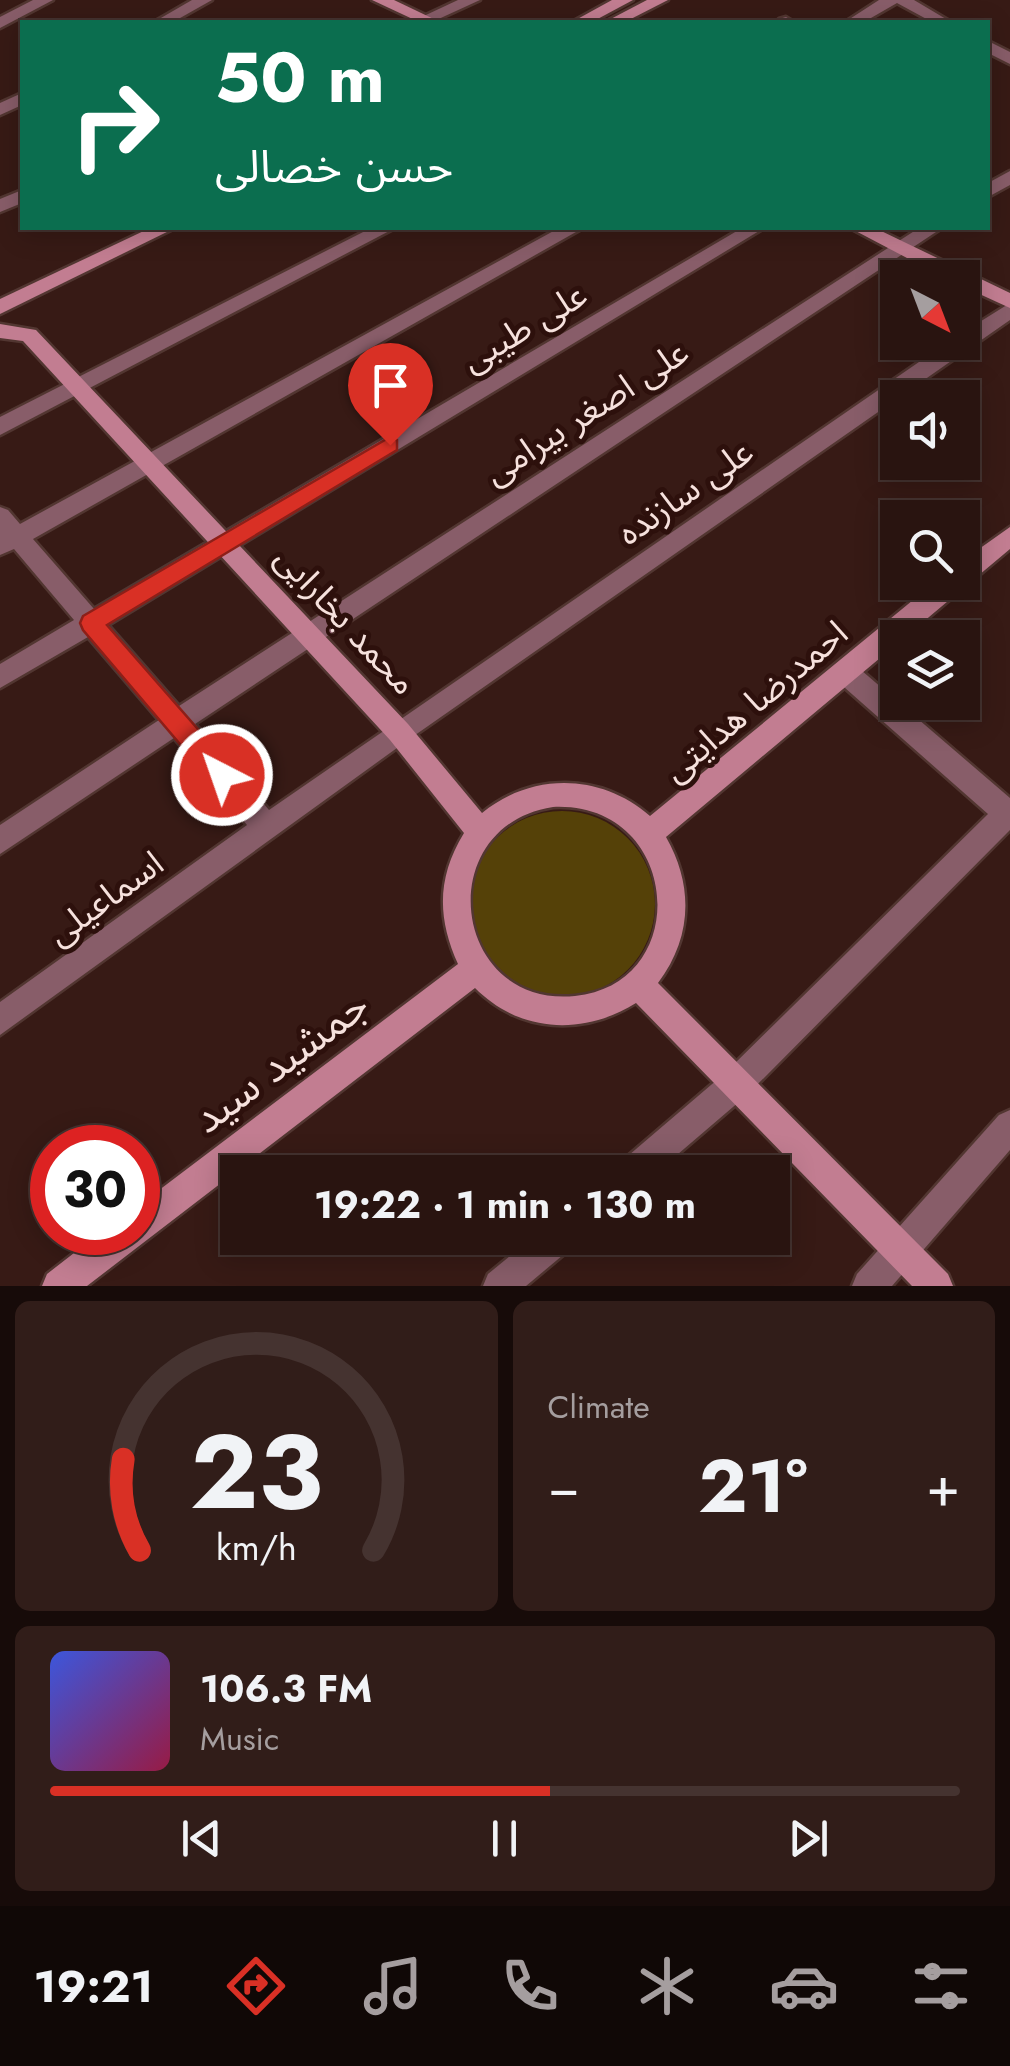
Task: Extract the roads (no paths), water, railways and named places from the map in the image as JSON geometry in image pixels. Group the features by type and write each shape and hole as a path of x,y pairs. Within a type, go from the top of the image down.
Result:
{"main road":[{"path":"380,0 422,20"},
{"path":"584,20 625,0"},
{"path":"618,20 660,0"},
{"path":"0,307 161,230"},
{"path":"864,230 925,260"},
{"path":"0,331 35,321 70,272"},
{"path":"980,287 1010,301"},
{"name":"محمد بخارایی","path":"35,321 78,386 400,732 479,831"},
{"path":"980,560 1010,536"},
{"name":"احمدرضا هدایتی","path":"648,835 931,600"},
{"path":"564,797 604,804 648,835 666,863 675,894 673,927 661,958 638,984 608,1002 573,1010 536,1006 503,992 477,968 461,941 453,912 454,882 463,854 479,831 500,814 524,802 564,797"},
{"name":"جمشید سید","path":"160,1209 477,968"},
{"path":"638,984 936,1286"},
{"path":"59,1286 99,1255"}],"street":[{"path":"10,18 45,0"},
{"path":"166,20 204,0"},
{"path":"430,20 472,0"},
{"path":"857,20 892,0"},
{"path":"902,0 939,20"},
{"path":"0,427 381,230"},
{"path":"267,828 91,623 6,533 149,463 569,230"},
{"name":"علی طیبی","path":"0,677 752,230"},
{"name":"علی اصغر بیرامی","path":"0,840 308,634 929,230"},
{"name":"علی سازنده","path":"400,732 1010,310"},
{"path":"653,1155 736,1084 1009,814 845,672"},
{"name":"اسماعیلی","path":"0,1020 400,732"},
{"path":"869,1286 1010,1126"},
{"path":"500,1286 537,1255"}]}
